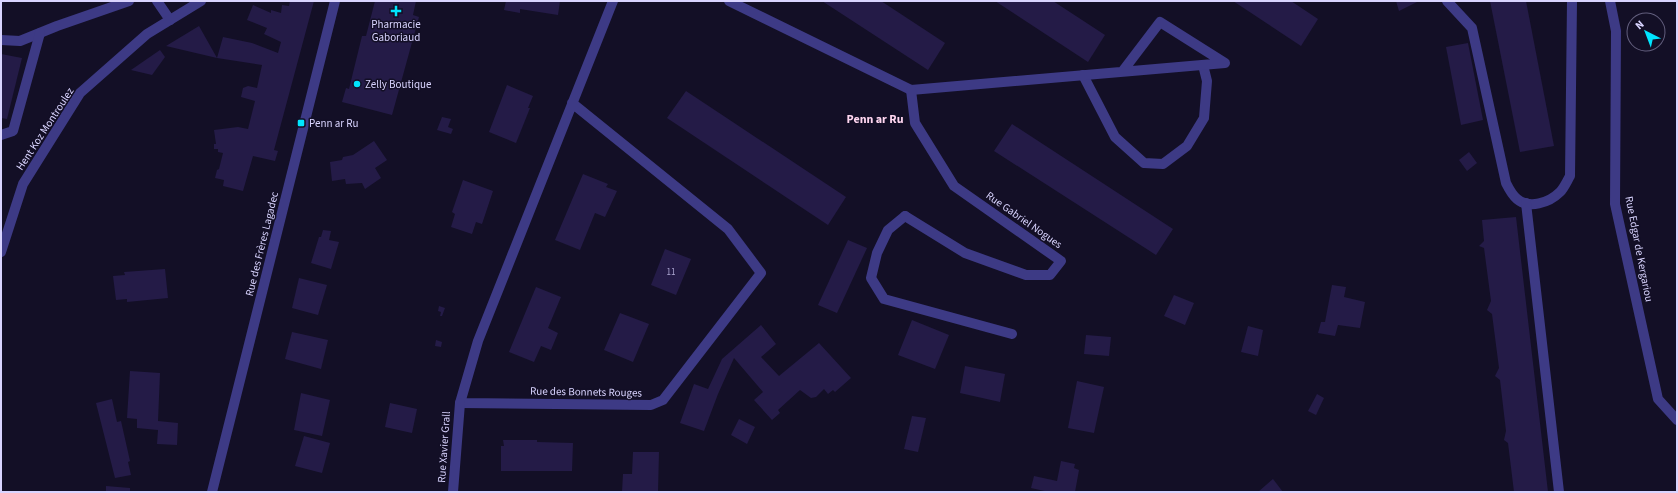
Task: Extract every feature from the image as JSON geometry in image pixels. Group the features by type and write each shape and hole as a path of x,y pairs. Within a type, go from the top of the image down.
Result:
{"street":[{"path":"1,40 20,41 129,1"},
{"path":"157,1 170,20"},
{"name":"Hent Koz Montroulez","path":"1,252 23,184 80,93 146,34 201,1"},
{"name":"Rue des Frères Lagadec","path":"212,492 335,1"},
{"path":"460,403 478,341 613,1"},
{"path":"729,1 912,90 1083,75 1122,72 1225,63 1160,22 1122,72"},
{"path":"1447,1 1472,28 1503,176 1513,195 1518,200 1526,203 1541,203 1552,198 1560,192 1570,176 1572,1"},
{"name":"Rue Edgar de Kergariou","path":"1610,1 1616,31 1615,204 1658,399 1677,420"},
{"path":"1,135 13,131 40,33"},
{"path":"1083,75 1114,137 1144,164 1164,164 1187,146 1204,118 1207,81 1203,65"},
{"name":"Rue Gabriel Nogues","path":"912,90 915,123 954,186 1061,260 1050,275 1026,275 965,253 905,216 888,230 877,253 870,278 884,299 1012,334"},
{"name":"Rue des Bonnets Rouges","path":"460,403 651,405 663,400 761,273 728,229 572,103"},
{"path":"1526,203 1559,492"},
{"name":"Rue Xavier Grall","path":"453,492 460,403"}],"building":[{"path":"290,1 314,1 274,150 278,151 275,161 253,156 243,191 223,186 224,180 215,178 223,153 218,152 218,149 214,149 214,144 216,144 214,130 238,127 248,129 255,101 241,97 243,88 248,86 257,88 262,65 217,58 223,37 252,43 278,53 281,42 264,34 267,28 247,20 253,5 271,13 271,10 281,13 282,5 289,6"},
{"path":"375,1 416,1 413,15 419,17 392,115 342,102 346,88 349,89 362,36 366,36"},
{"path":"506,1 560,1 558,15 520,9 520,13 504,10"},
{"path":"822,1 881,1 945,43 928,70"},
{"path":"995,1 1053,1 1105,35 1088,62"},
{"path":"1233,1 1291,1 1318,19 1301,46"},
{"path":"1396,1 1417,1 1417,2 1399,11"},
{"path":"1490,1 1526,1 1554,146 1520,152"},
{"path":"199,26 217,58 166,46"},
{"path":"1468,43 1483,120 1461,125 1446,47"},
{"path":"160,50 165,57 152,75 131,70"},
{"path":"1,54 22,58 7,119 1,118"},
{"path":"507,85 533,96 528,108 530,108 516,143 489,132"},
{"path":"686,91 846,197 828,225 667,118"},
{"path":"442,117 451,119 448,127 453,129 451,134 437,130"},
{"path":"1012,124 1173,229 1156,255 994,151"},
{"path":"374,141 387,160 375,168 381,178 365,189 362,183 346,184 345,179 332,181 330,162 342,160 343,157 353,155"},
{"path":"1469,152 1477,163 1467,171 1459,160"},
{"path":"583,174 608,184 606,187 617,191 605,217 595,213 580,250 555,240"},
{"path":"463,180 493,191 482,224 476,222 472,234 451,227 455,214 452,212"},
{"path":"1516,217 1548,492 1514,492 1508,443 1504,440 1506,431 1500,380 1495,376 1499,368 1492,314 1487,310 1491,301 1484,248 1479,246 1484,241 1482,220"},
{"path":"323,230 331,231 329,240 339,242 331,269 311,263 319,237 321,237"},
{"path":"848,240 867,248 837,313 818,305"},
{"path":"665,249 691,259 676,295 651,285"},
{"path":"165,269 168,298 127,302 127,299 116,300 113,276 125,275 124,272"},
{"path":"299,278 327,285 318,315 292,308"},
{"path":"1332,285 1346,287 1344,297 1365,302 1360,328 1338,325 1335,336 1318,333 1321,322 1325,322"},
{"path":"536,287 561,297 548,328 558,333 551,350 541,346 534,362 509,352"},
{"path":"1174,295 1194,303 1185,325 1164,316"},
{"path":"439,306 445,308 442,316 440,316 441,312 438,311"},
{"path":"620,313 649,324 633,362 604,350"},
{"path":"912,320 949,335 935,369 898,355"},
{"path":"761,325 776,344 761,357 779,376 819,343 851,378 835,392 833,390 828,394 824,389 816,397 811,398 800,390 778,410 780,413 772,420 754,400 763,392 734,358 704,431 680,423 694,384 708,389 722,359"},
{"path":"1248,326 1263,330 1258,356 1241,352"},
{"path":"292,332 328,340 321,369 285,359"},
{"path":"1086,335 1111,337 1109,356 1084,354"},
{"path":"436,340 442,342 441,347 435,346"},
{"path":"965,366 1005,374 1000,402 960,393"},
{"path":"130,371 160,373 158,421 178,423 177,445 157,444 158,430 137,428 137,419 127,418"},
{"path":"1077,381 1104,387 1094,433 1068,428"},
{"path":"301,393 330,400 322,436 294,430"},
{"path":"1317,394 1324,398 1316,415 1308,411"},
{"path":"112,399 117,422 121,421 130,461 128,462 131,475 115,478 96,403"},
{"path":"390,403 417,409 412,433 385,427"},
{"path":"912,416 926,418 918,452 904,449"},
{"path":"739,419 755,427 747,444 731,435"},
{"path":"304,436 330,443 322,473 295,466"},
{"path":"503,440 537,440 537,442 573,443 572,471 501,471 501,446 504,446"},
{"path":"633,452 659,452 658,492 622,492 623,474 632,474"},
{"path":"1061,461 1075,464 1074,468 1079,470 1075,492 1049,492 1031,488 1034,476 1057,481"},
{"path":"1273,479 1283,492 1258,492"},
{"path":"106,486 130,488 130,492 106,492"}],"place":[{"name":"Pharmacie Gaboriaud","path":"396,11"},
{"name":"Zelly Boutique","path":"357,84"},
{"name":"Penn ar Ru","path":"301,123"}],"district":[{"name":"Penn ar Ru","path":"875,119"}]}
